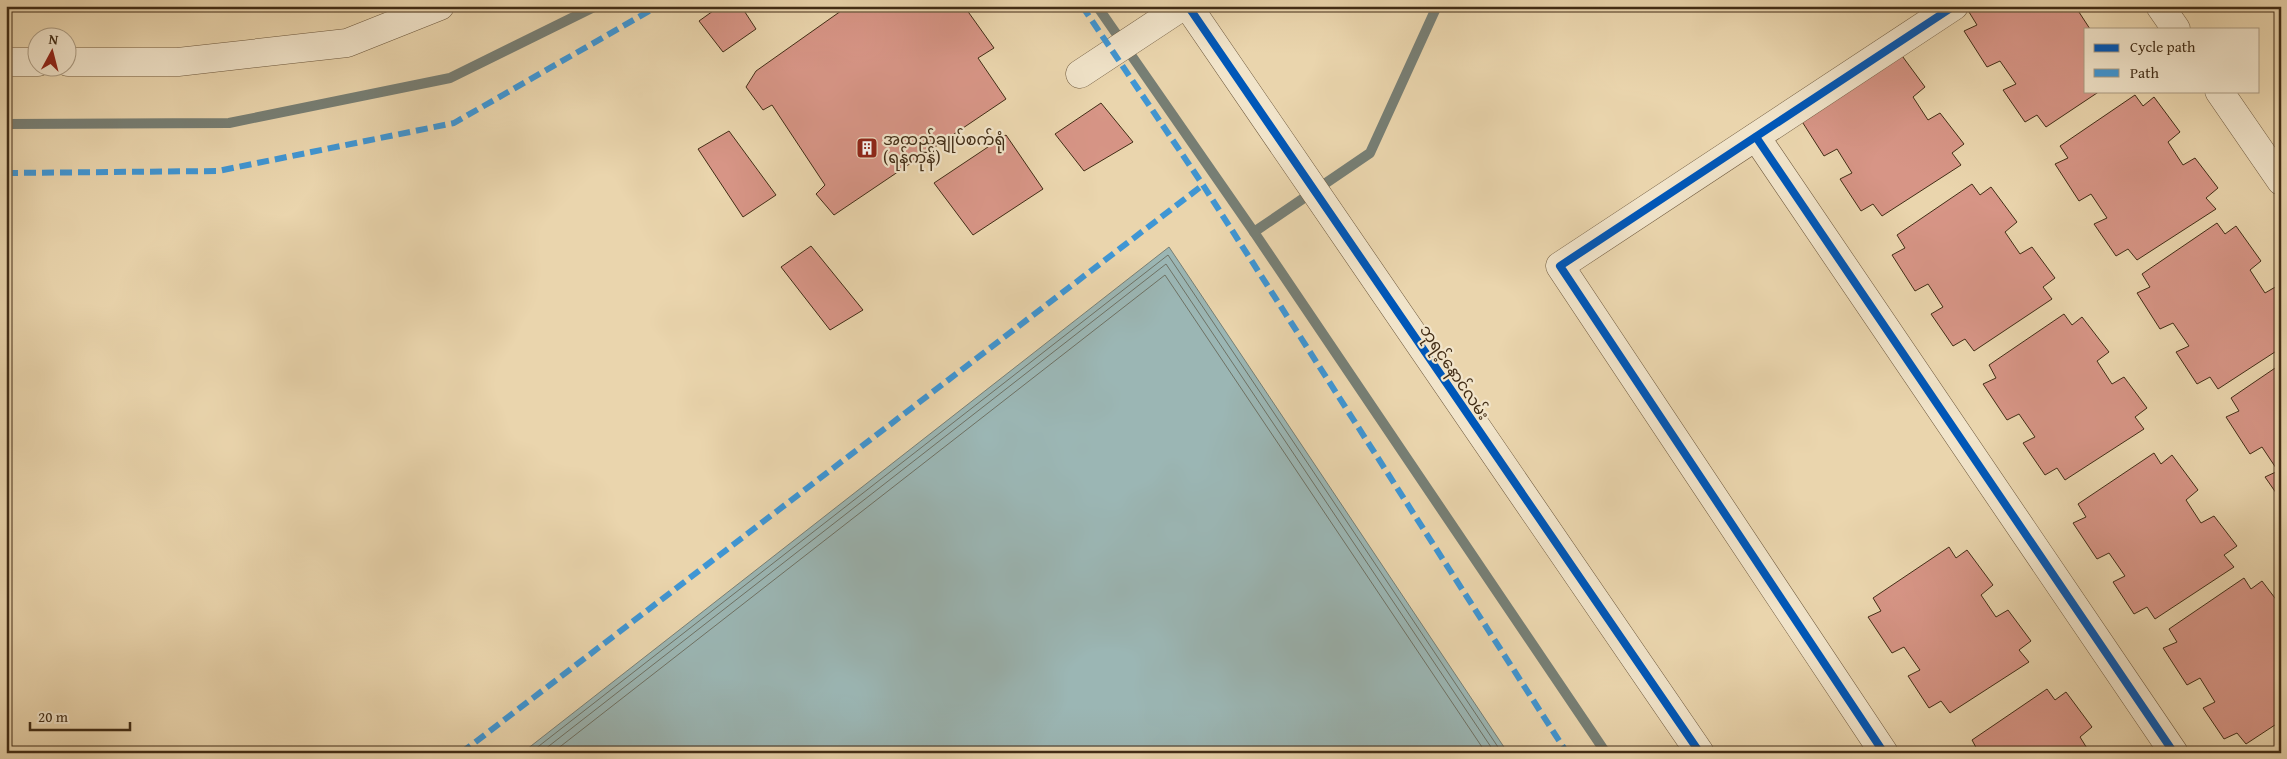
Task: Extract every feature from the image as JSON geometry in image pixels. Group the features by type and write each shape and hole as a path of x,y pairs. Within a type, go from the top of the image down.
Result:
{"street":[{"path":"78,62 178,62 347,43 440,6"},
{"path":"1080,74 1183,6"},
{"name":"ဘုရင့်နောင်လမ်း","path":"1188,6 1700,753"},
{"path":"1884,753 1560,266 1954,6"},
{"path":"2160,6 2175,28"},
{"path":"6,62 28,62"},
{"path":"2220,92 2281,181"},
{"path":"1756,137 2174,753"}],"water":[{"path":"1169,247 1508,753 522,753"}],"building":[{"path":"720,6 741,6 756,29 723,52 699,21"},
{"name":"အထည်ချုပ်စက်ရုံ (ရန်ကုန်)","path":"848,6 940,6 943,10 949,6 964,6 994,48 978,58 1006,99 834,215 816,194 825,185 772,105 763,110 746,87 756,71"},
{"path":"1977,6 2080,6 2077,9 2089,28 2084,28 2084,92 2098,92 2046,127 2037,115 2025,122 2003,90 2016,84 2000,61 1987,67 1964,31 1977,25 1969,12"},
{"path":"1900,53 1925,87 1913,97 1928,120 1940,113 1964,144 1952,153 1961,165 1882,216 1873,204 1861,211 1840,179 1852,173 1837,149 1824,156 1801,120"},
{"path":"2135,95 2143,106 2154,97 2180,132 2168,142 2183,165 2195,158 2218,188 2206,198 2216,209 2137,260 2128,249 2116,256 2094,224 2107,218 2091,194 2079,201 2055,164 2068,158 2060,146"},
{"path":"1101,103 1133,142 1084,171 1055,134"},
{"path":"729,131 776,195 743,217 698,149"},
{"path":"1006,135 1043,189 973,235 934,183"},
{"path":"1972,184 1980,195 1991,187 2017,222 2005,232 2020,254 2032,247 2055,278 2043,287 2052,299 1974,351 1965,339 1953,346 1931,314 1943,307 1928,284 1915,291 1892,255 1905,248 1897,235"},
{"path":"2217,223 2225,234 2236,226 2261,261 2250,270 2265,293 2277,286 2281,291 2281,348 2218,389 2210,377 2197,384 2176,352 2189,346 2173,323 2160,329 2137,293 2150,287 2142,274"},
{"path":"811,246 863,310 830,330 781,267"},
{"path":"2064,314 2072,325 2082,317 2109,352 2097,361 2112,384 2124,377 2147,408 2135,417 2144,429 2065,480 2057,468 2045,475 2023,443 2035,437 2019,414 2007,420 1983,384 1996,378 1989,365"},
{"path":"2281,364 2281,500 2265,477 2278,471 2262,447 2250,454 2226,417 2239,411 2231,398"},
{"path":"2154,453 2161,464 2172,455 2198,490 2186,500 2201,523 2214,516 2237,546 2224,555 2234,567 2155,619 2147,607 2134,614 2113,582 2125,576 2109,553 2097,559 2073,523 2086,517 2078,504"},
{"path":"1949,547 1956,558 1967,550 1993,585 1981,595 1996,617 2008,610 2031,641 2019,650 2029,662 1950,713 1941,701 1929,708 1908,676 1920,670 1904,647 1892,653 1868,617 1881,611 1873,598"},
{"path":"2244,578 2251,589 2262,581 2281,606 2281,622 2276,626 2281,633 2281,721 2246,744 2237,733 2224,739 2203,708 2215,702 2200,678 2187,685 2163,648 2177,642 2169,629"},
{"path":"2047,689 2055,700 2066,692 2092,727 2080,737 2090,753 1979,753 1972,740"}],"waterway":[{"path":"6,124 229,123 450,78 596,6"},
{"path":"1097,6 1254,232 1606,753"},
{"path":"1254,232 1370,153 1437,6"}],"marked path":[{"path":"6,173 218,171 454,123 658,6"},
{"path":"1082,6 1203,185 1567,753"},
{"path":"461,753 1203,185"}],"cycle path":[{"path":"1188,6 1700,753"},
{"path":"1884,753 1560,266 1954,6"},
{"path":"1756,137 2174,753"}],"place":[{"name":"အထည်ချုပ်စက်ရုံ (ရန်ကုန်)","path":"867,148"}]}
